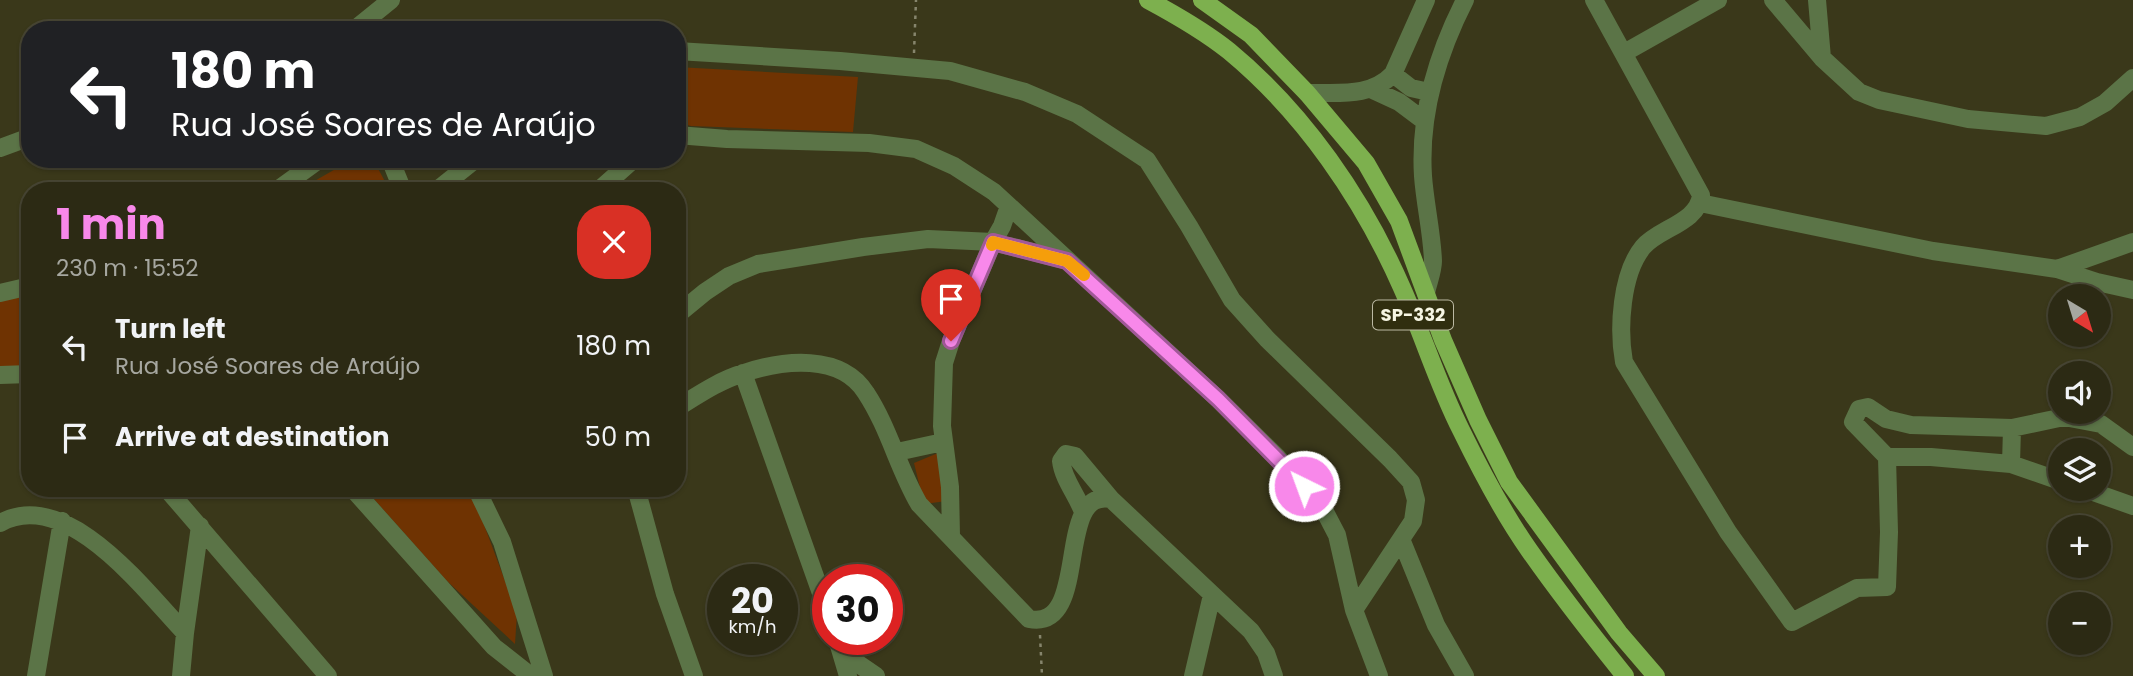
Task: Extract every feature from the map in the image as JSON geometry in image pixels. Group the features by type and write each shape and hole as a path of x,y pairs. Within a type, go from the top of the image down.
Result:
{"main road":[{"name":"SP-332","path":"1148,0 1184,20 1228,51 1292,111 1338,171 1401,286 1459,428 1491,489 1527,548 1625,676"},
{"name":"SP-332","path":"1202,0 1251,34 1307,93 1366,163 1399,221 1443,340 1509,482 1619,632 1656,676"}],"street":[{"path":"365,21 391,0"},
{"path":"1373,90 1393,74 1426,0"},
{"path":"1426,293 1433,264 1423,172 1423,120 1429,92 1451,28 1465,0"},
{"path":"1594,0 1701,195 1696,212 1644,246 1632,264 1625,289 1619,339 1623,362 1728,532 1792,622 1857,588 1887,587 1887,457 1853,422 1859,409 1868,407 1886,419 1911,425 2012,428 2064,417 2101,424 2133,447"},
{"path":"1624,53 1717,0"},
{"path":"1773,0 1822,58 1859,92 1879,100 1968,119 2046,126 2080,117 2105,103 2133,78"},
{"path":"1816,0 1822,58"},
{"path":"686,52 950,71 1025,92 1077,114 1147,160 1232,300 1310,383 1390,458 1411,482 1416,500 1413,521 1354,610"},
{"path":"1393,74 1411,88 1429,92"},
{"path":"1307,93 1373,90 1405,106 1423,120"},
{"path":"686,138 869,143 916,149 954,166 993,192 1218,399 1278,458 1323,508 1336,535 1354,610 1379,676"},
{"path":"0,148 21,140"},
{"path":"288,182 308,168"},
{"path":"447,182 465,168"},
{"path":"608,182 624,168"},
{"path":"1700,203 1933,251 2057,269 2133,290"},
{"path":"951,536 950,487 943,442 941,397 944,363 1009,206"},
{"path":"686,308 729,276 758,264 928,239 993,242 1067,261"},
{"path":"2057,269 2133,242"},
{"path":"0,293 21,288"},
{"path":"686,403 743,373 786,363 808,362 852,375 877,410 897,452 908,486 919,504 1029,619 1040,621 1050,617 1066,592 1083,512 1061,468 1061,461 1066,454 1075,456 1111,499 1251,631 1266,653 1274,676"},
{"path":"743,373 812,568"},
{"path":"0,375 21,374"},
{"path":"2011,464 2012,428"},
{"path":"897,452 943,442"},
{"path":"1887,457 1931,457 2011,464 2048,477"},
{"path":"174,497 328,676"},
{"path":"360,497 494,647 531,676"},
{"path":"481,497 502,542 544,676"},
{"path":"638,497 662,582 694,676"},
{"path":"2111,498 2133,506"},
{"path":"1083,512 1096,499 1111,499"},
{"path":"0,523 11,517 34,516 62,521 86,535 108,552 185,633"},
{"path":"36,676 62,521"},
{"path":"181,676 200,526"},
{"path":"1401,539 1436,625 1465,676"},
{"path":"1193,676 1212,594"},
{"path":"842,655 848,676"},
{"path":"851,655 876,676"}],"path":[{"path":"914,68 916,0"},
{"path":"1040,621 1042,676"}],"shaded area":[{"path":"686,67 858,77 853,132 686,125"},
{"path":"337,168 378,168 385,182 313,182"},
{"path":"21,295 21,369 0,372 0,300"},
{"path":"938,453 947,501 924,504 914,463"},
{"path":"372,497 472,497 517,613 515,644 447,581"}],"slow traffic":[{"path":"992,245 993,242 1067,261 1084,275"}],"route":[{"path":"951,341 993,242 1067,261 1218,399 1304,486"}]}
